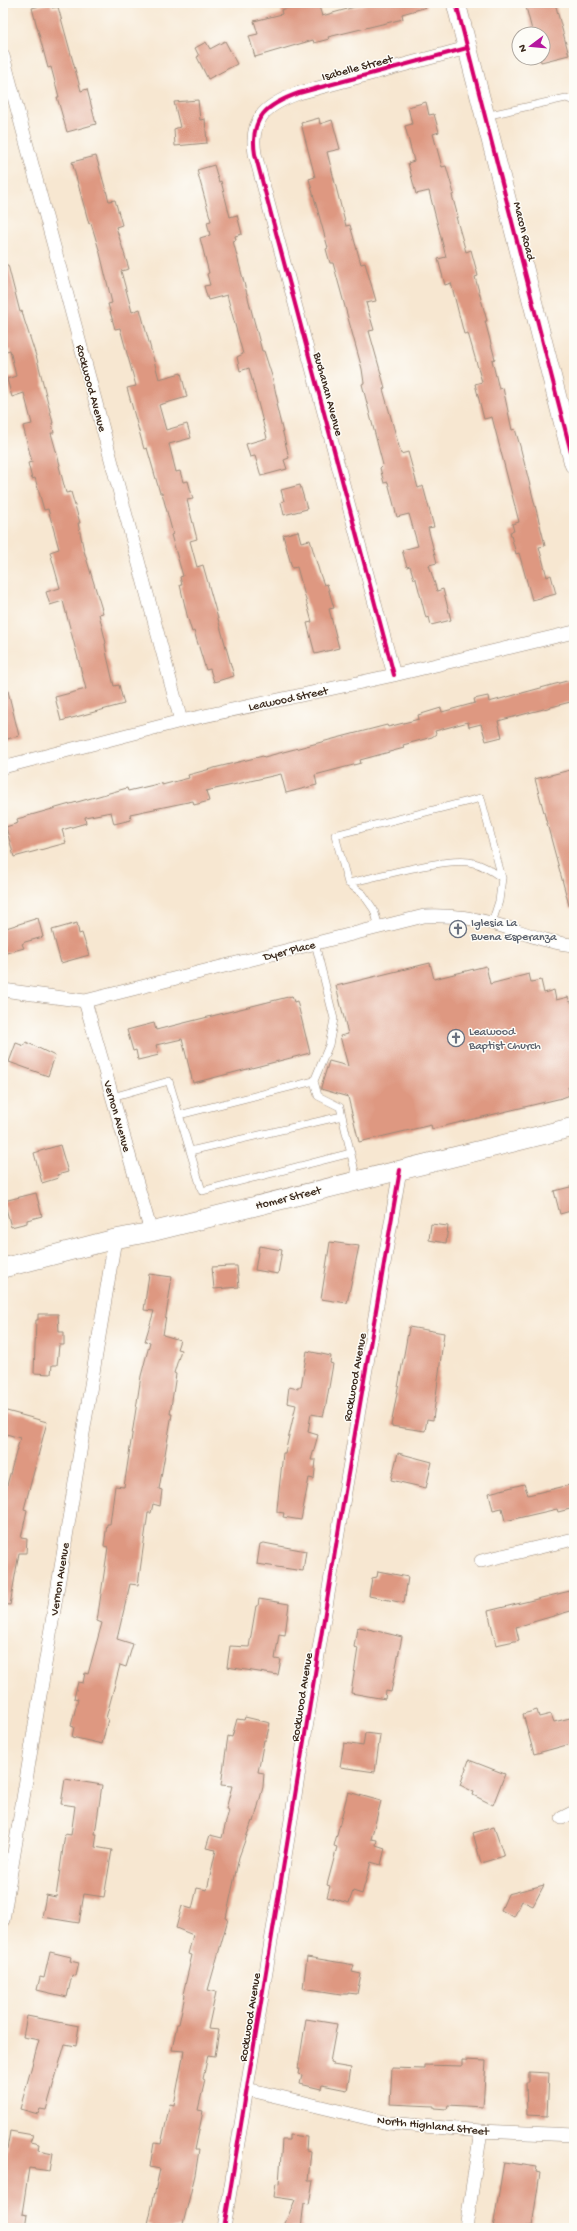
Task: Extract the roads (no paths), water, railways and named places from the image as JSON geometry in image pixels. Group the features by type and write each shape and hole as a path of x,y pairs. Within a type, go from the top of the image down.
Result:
{"street":[{"name":"Macon Road","path":"456,3 573,454"},
{"name":"Isabelle Street","path":"259,118 278,101 299,93 468,48"},
{"name":"Rockwood Avenue","path":"3,56 181,721"},
{"name":"Buchanan Avenue","path":"259,118 254,134 255,154 394,674"},
{"name":"Leawood Street","path":"3,767 181,721 394,674 574,632"},
{"name":"Dyer Place","path":"3,990 84,1001 424,916 442,915 466,917 492,923 546,940 574,945"},
{"name":"Vernon Avenue","path":"84,1001 151,1232"},
{"name":"Homer Street","path":"3,1268 115,1239 151,1232 357,1180 574,1128"},
{"name":"Rockwood Avenue","path":"224,2228 342,1508 400,1170"},
{"name":"Vernon Avenue","path":"3,1920 115,1239"},
{"path":"481,1561 574,1539"},
{"path":"562,1818 574,1812"},
{"name":"North Highland Street","path":"247,2089 388,2123 481,2131 574,2134"},
{"path":"466,2228 481,2131"}],"lane":[{"path":"485,116 566,98 574,101"},
{"path":"379,927 374,910 363,894 348,883 335,834 482,798 502,878 499,901 492,923"},
{"path":"348,883 441,864 468,862 486,867 502,878"},
{"path":"315,943 334,1019 329,1045 314,1081 318,1096 340,1107 357,1180"},
{"path":"112,1097 169,1081 202,1191 351,1153"},
{"path":"179,1115 314,1081"},
{"path":"190,1151 342,1116"}],"place":[{"name":"Iglesia La Buena Esperanza","path":"458,929"},
{"name":"Leawood Baptist Church","path":"456,1038"}]}
